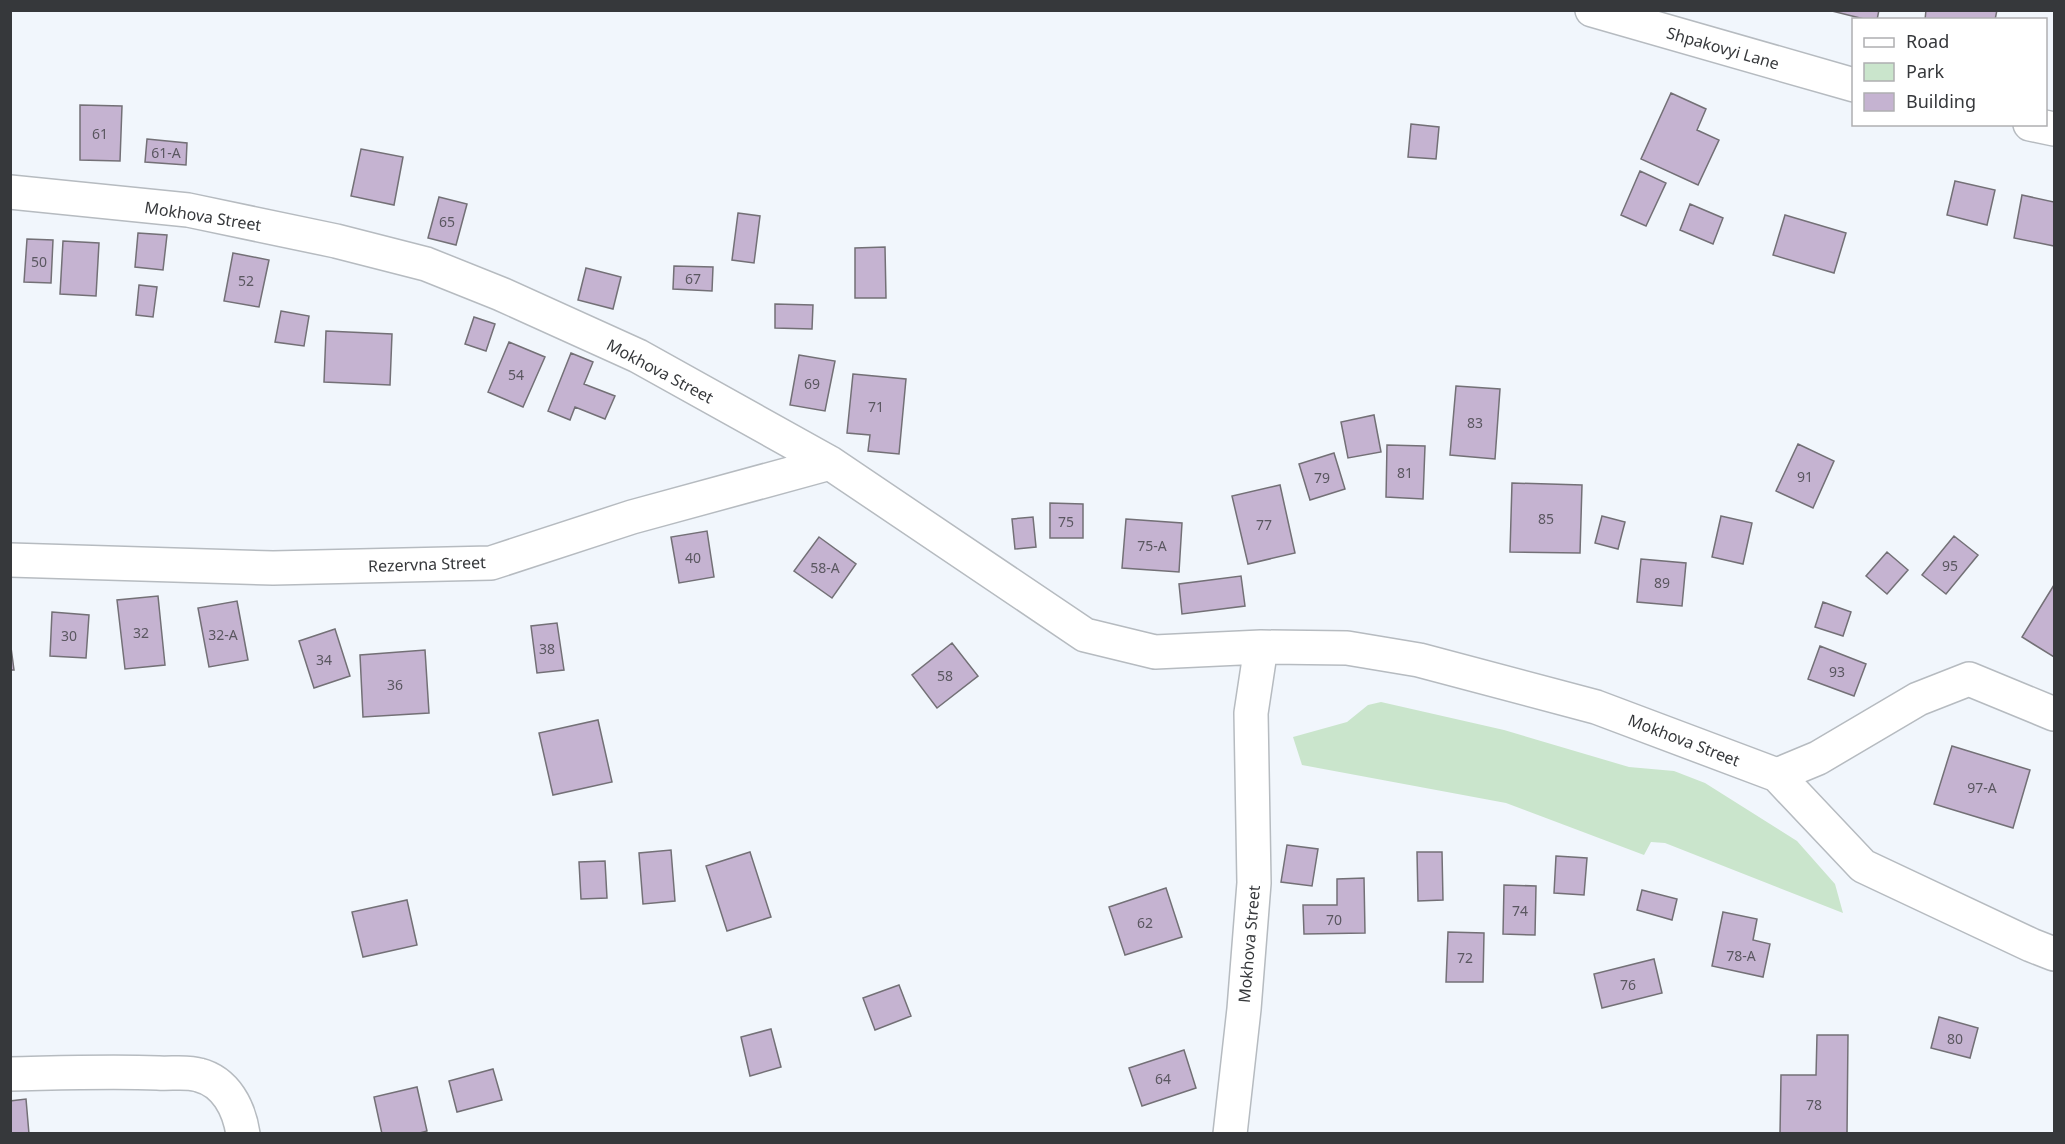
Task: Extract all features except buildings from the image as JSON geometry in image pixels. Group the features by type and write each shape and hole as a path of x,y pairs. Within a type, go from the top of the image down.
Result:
{"street":[{"name":"Shpakovyi Lane","path":"1592,10 1852,84"},
{"path":"2040,126 2055,129"},
{"name":"Mokhova Street","path":"10,192 188,210 336,241 426,264 501,294 638,356 830,463 1085,635 1155,652 1262,647 1347,648 1419,660 1596,707 1777,775 1863,866 2031,945 2055,954"},
{"name":"Rezervna Street","path":"10,560 273,568 491,563 632,517 830,463"},
{"name":"Mokhova Street","path":"1230,1134 1244,1009 1254,883 1251,713 1262,647"},
{"path":"1777,775 1818,758 1918,699 1970,679 2055,714"},
{"path":"10,1074 107,1071 199,1074 219,1085 228,1094 241,1120 243,1134"}],"green space":[{"path":"1381,702 1504,730 1629,767 1674,771 1705,783 1797,841 1835,884 1843,913 1665,843 1651,842 1644,855 1506,803 1302,765 1293,737 1347,722 1368,705"}]}
